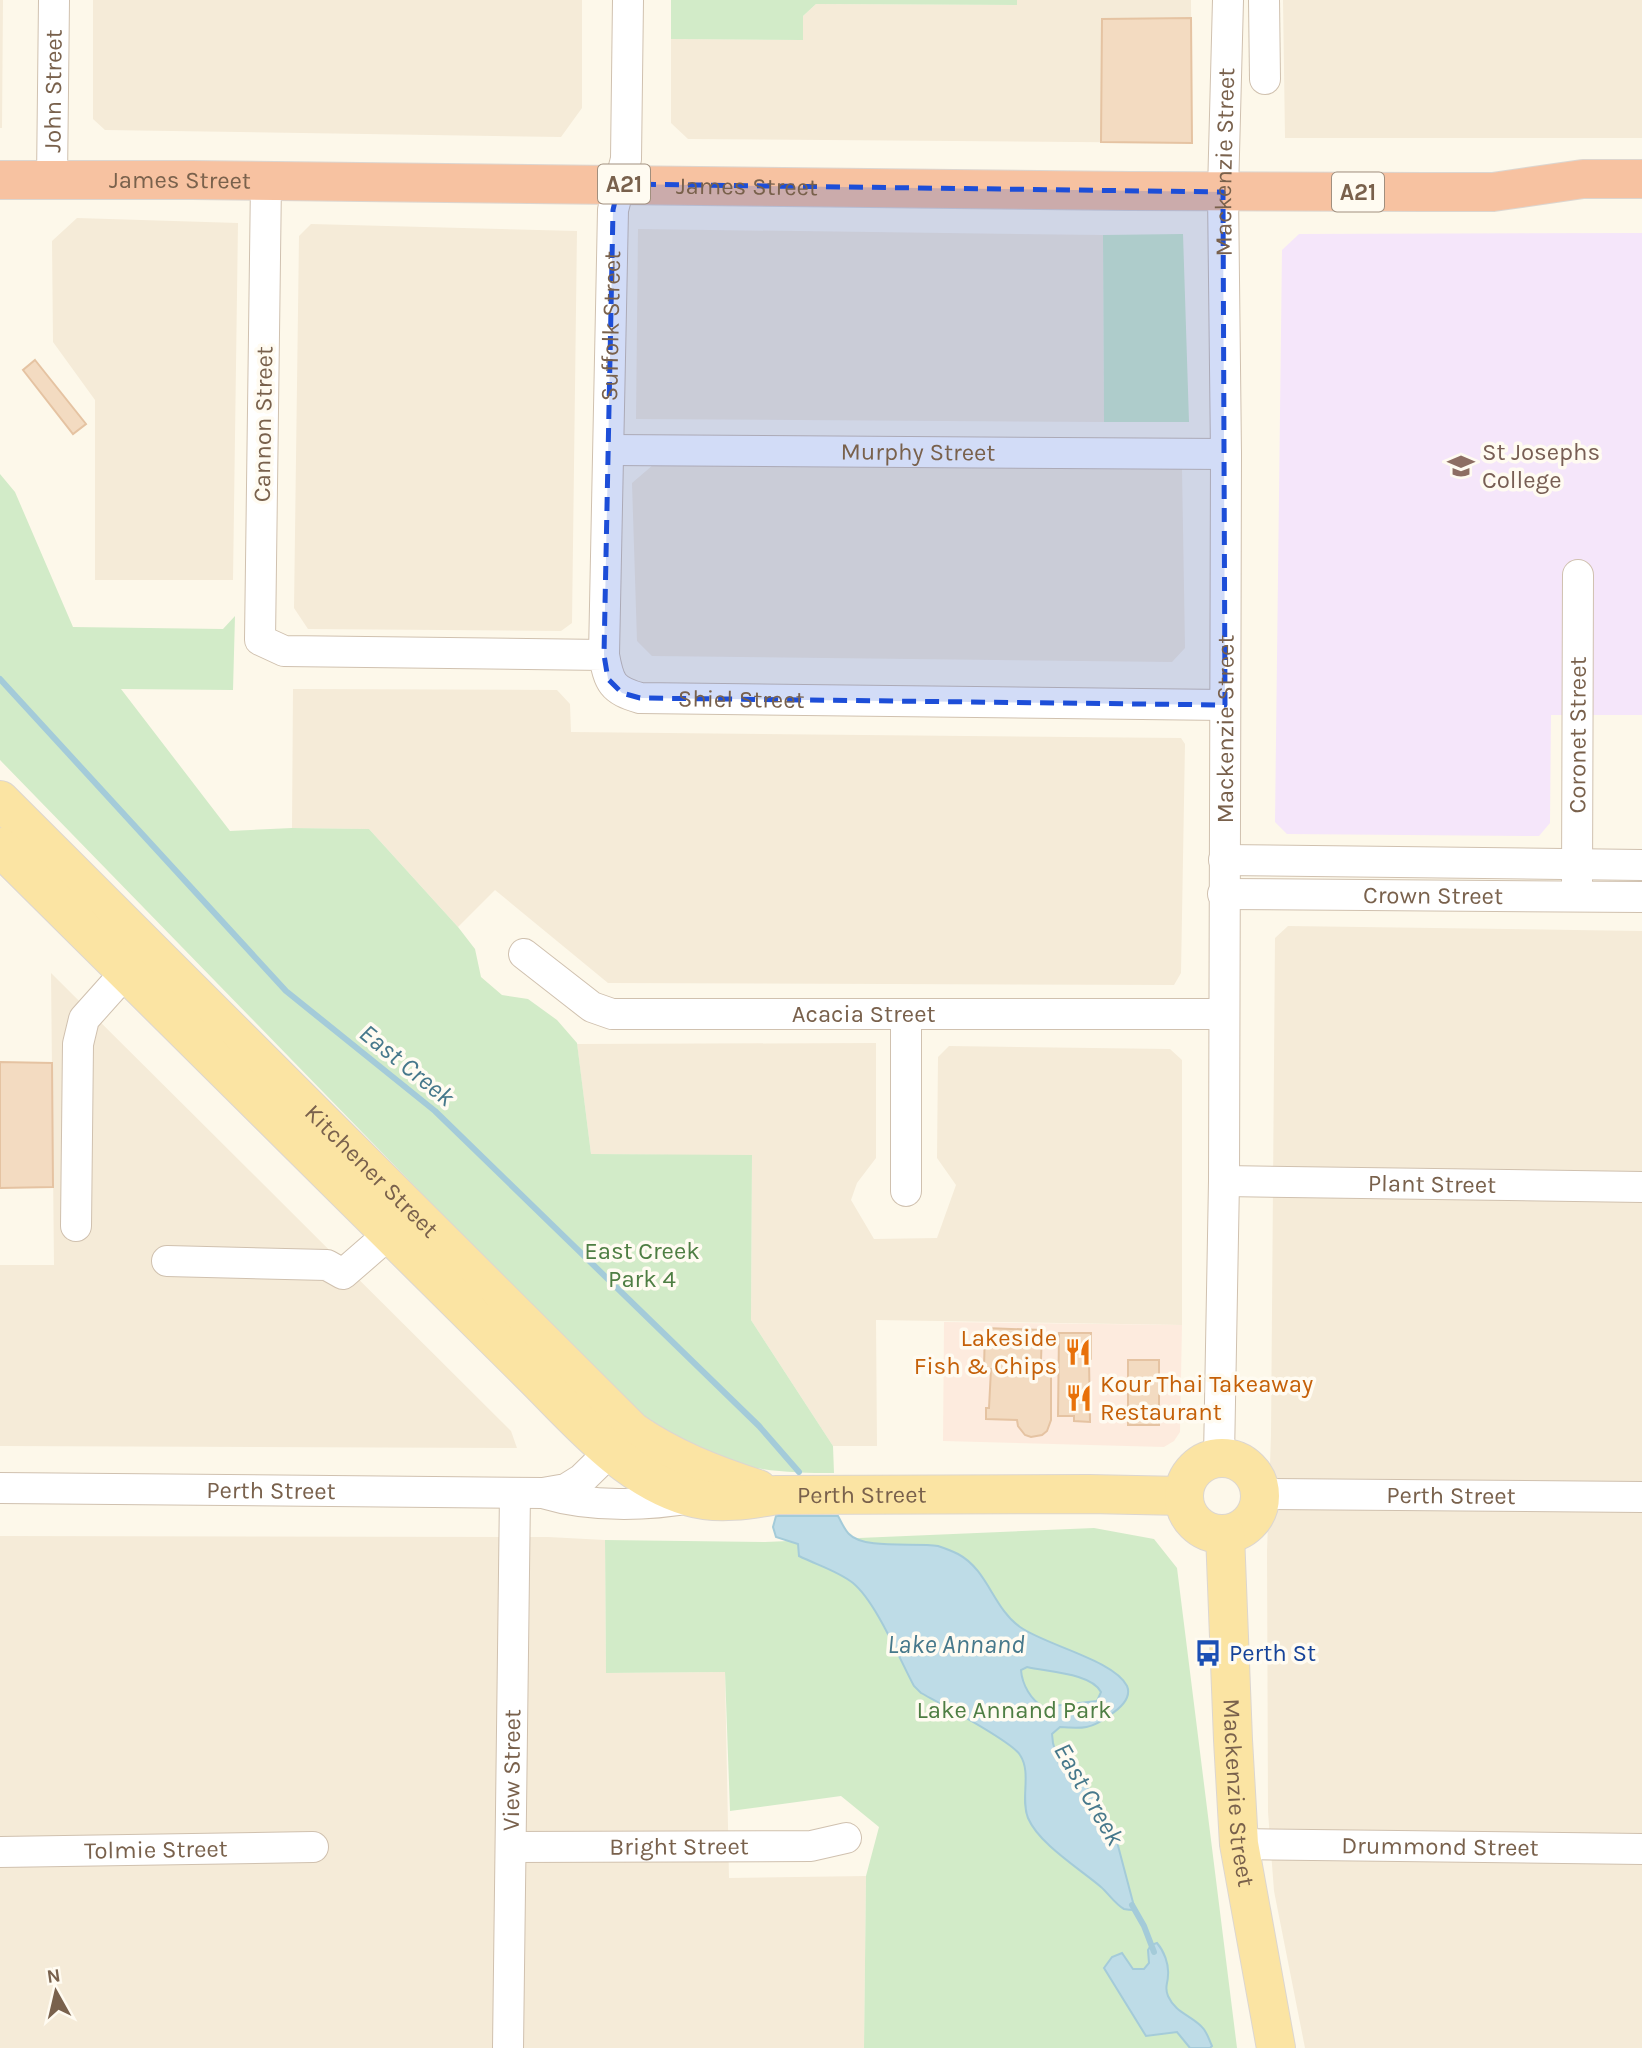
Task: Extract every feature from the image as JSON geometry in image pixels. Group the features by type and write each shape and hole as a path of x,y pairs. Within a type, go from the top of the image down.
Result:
{"highway":[{"name":"James Street","path":"0,180 1223,192 1493,192 1583,179 1642,179"},
{"name":"James Street","path":"1493,192 1581,206 1642,205"}],"main road":[{"name":"Kitchener Street","path":"6,829 126,972 389,1234 621,1441 776,1495"},
{"name":"Kitchener Street","path":"6,829 621,1441 658,1484 691,1497"},
{"path":"1219,1457 1230,1458 1248,1467 1261,1494 1257,1511 1248,1524 1225,1534 1208,1531 1193,1521 1183,1496 1190,1474 1208,1460 1219,1457"},
{"name":"Perth Street","path":"691,1497 749,1501 776,1495 834,1494 1183,1496"},
{"name":"Mackenzie Street","path":"1225,1534 1239,1844 1276,2048"}],"street":[{"name":"John Street","path":"52,180 54,0"},
{"name":"Suffolk Street","path":"604,655 610,450 612,210 626,159 628,0"},
{"name":"Mackenzie Street","path":"1219,1457 1224,1181 1226,454 1223,192 1228,0"},
{"name":"Mackenzie Street","path":"1264,0 1265,79"},
{"name":"Cannon Street","path":"266,181 260,640 284,651 604,655"},
{"name":"Murphy Street","path":"610,450 1226,454"},
{"name":"Coronet Street","path":"1577,895 1578,575"},
{"name":"Shiel Street","path":"604,655 608,679 622,693 640,698 1225,705"},
{"name":"Crown Street","path":"1224,860 1642,865"},
{"name":"Crown Street","path":"1223,894 1642,897"},
{"name":"Acacia Street","path":"524,954 592,1007 612,1014 1223,1014"},
{"path":"76,1226 78,1044 84,1019 126,972"},
{"path":"906,1016 906,1191"},
{"name":"Plant Street","path":"1224,1181 1642,1187"},
{"path":"167,1261 327,1265 336,1268 341,1286 343,1274 389,1234"},
{"name":"Perth Street","path":"0,1488 529,1493 566,1489 582,1479 621,1441"},
{"name":"Perth Street","path":"529,1493 571,1502 665,1503 691,1497"},
{"name":"View Street","path":"508,2048 511,1847 529,1493"},
{"name":"Perth Street","path":"1261,1494 1642,1497"},
{"name":"Bright Street","path":"511,1847 811,1846 846,1838"},
{"name":"Drummond Street","path":"1239,1844 1642,1849"},
{"name":"Tolmie Street","path":"0,1852 313,1847"}],"highlighted area":[{"path":"619,184 1223,192 1225,705 640,698 622,693 608,679 604,655 613,210"}],"shaded area":[{"path":"0,0 3,0 2,128 0,128"},
{"path":"93,0 582,0 582,108 561,137 105,130 93,119"},
{"path":"1017,0 1191,0 1192,143 688,139 671,123 671,39 802,40 803,16 816,4 1017,5"},
{"path":"1283,0 1642,0 1642,138 1285,138"},
{"path":"77,218 238,223 233,580 95,580 95,400 53,342 52,241"},
{"path":"311,224 577,231 572,623 561,631 308,629 294,608 299,236"},
{"path":"638,229 1103,235 1104,422 636,419"},
{"name":"St Josephs College","path":"1642,233 1642,715 1551,715 1550,823 1539,836 1287,834 1275,822 1282,250 1299,234"},
{"path":"653,465 1182,469 1185,648 1172,662 652,656 637,641 632,483"},
{"path":"293,689 557,690 570,704 571,732 1181,738 1185,744 1181,973 1174,985 608,983 495,890 458,927 369,829 292,828"},
{"path":"1288,926 1642,931 1642,2048 1305,2048 1274,1891 1268,1812 1267,1551 1271,1435 1275,938"},
{"path":"51,973 511,1431 517,1448 0,1446 0,1265 54,1265"},
{"path":"876,1043 876,1158 857,1183 851,1200 874,1239 937,1238 956,1185 937,1158 938,1057 949,1046 1170,1049 1182,1060 1182,1325 876,1320 877,1446 833,1446 751,1320 752,1156 591,1154 577,1044"},
{"path":"944,1322 1182,1325 1180,1432 1174,1441 1164,1447 943,1441"},
{"path":"0,1536 548,1537 605,1540 606,1673 725,1672 729,1878 866,1876 864,2048 0,2048"}],"green space":[{"path":"671,0 1017,0 1017,5 816,4 803,16 803,40 671,39"},
{"path":"1183,234 1189,422 1104,422 1103,235"},
{"name":"East Creek Park 4","path":"0,474 15,492 73,627 223,629 235,616 233,690 121,689 230,831 292,828 369,829 475,949 481,977 502,995 528,999 557,1020 577,1043 591,1154 752,1155 751,1320 833,1446 834,1473 753,1468 715,1458 661,1430 611,1388 0,760"},
{"name":"Lake Annand Park","path":"1094,1528 1154,1539 1177,1568 1237,2048 864,2048 866,1876 879,1827 841,1796 730,1811 725,1672 606,1673 605,1540 765,1542"}],"water":[{"name":"Lake Annand","path":"776,1516 838,1516 849,1534 856,1539 878,1544 938,1546 958,1554 977,1569 1003,1610 1020,1627 1108,1668 1120,1677 1127,1686 1128,1695 1117,1710 1092,1725 1081,1728 1060,1727 1052,1734 1059,1764 1091,1791 1116,1838 1135,1910 1121,1907 1101,1887 1050,1847 1033,1828 1026,1810 1026,1778 1020,1755 974,1722 921,1693 914,1686 862,1592 841,1575 799,1556 798,1544 776,1537 773,1527","holes":["1027,1667 1078,1677 1096,1686 1101,1692 1097,1701 1044,1707 1031,1696 1025,1686 1021,1670"]},
{"path":"1157,1943 1167,1962 1168,1996 1179,2010 1203,2028 1212,2046 1210,2048 1190,2048 1177,2032 1146,2036 1104,1968 1112,1957 1122,1953 1133,1969 1144,1969 1149,1963 1148,1950 1151,1945"}],"building":[{"path":"1191,18 1192,143 1101,142 1102,19"},
{"path":"35,360 86,424 73,434 23,370"},
{"path":"0,1062 52,1063 53,1187 0,1188"},
{"path":"985,1328 1042,1330 1041,1361 1051,1362 1051,1420 1047,1431 1042,1435 1025,1435 1017,1420 986,1419 991,1369 984,1369"},
{"path":"1059,1333 1091,1333 1090,1422 1074,1421 1074,1416 1058,1416"},
{"path":"1128,1360 1159,1360 1159,1425 1128,1425"}],"waterway":[{"name":"East Creek","path":"0,679 286,991 435,1111 759,1426 799,1472"},
{"name":"East Creek","path":"1132,1905 1154,1952"}],"place":[{"name":"St Josephs College","path":"1461,466"},
{"name":"Lakeside Fish & Chips","path":"1078,1352"},
{"name":"Kour Thai Takeaway Restaurant","path":"1079,1398"},
{"name":"Perth St","path":"1208,1653"}]}
